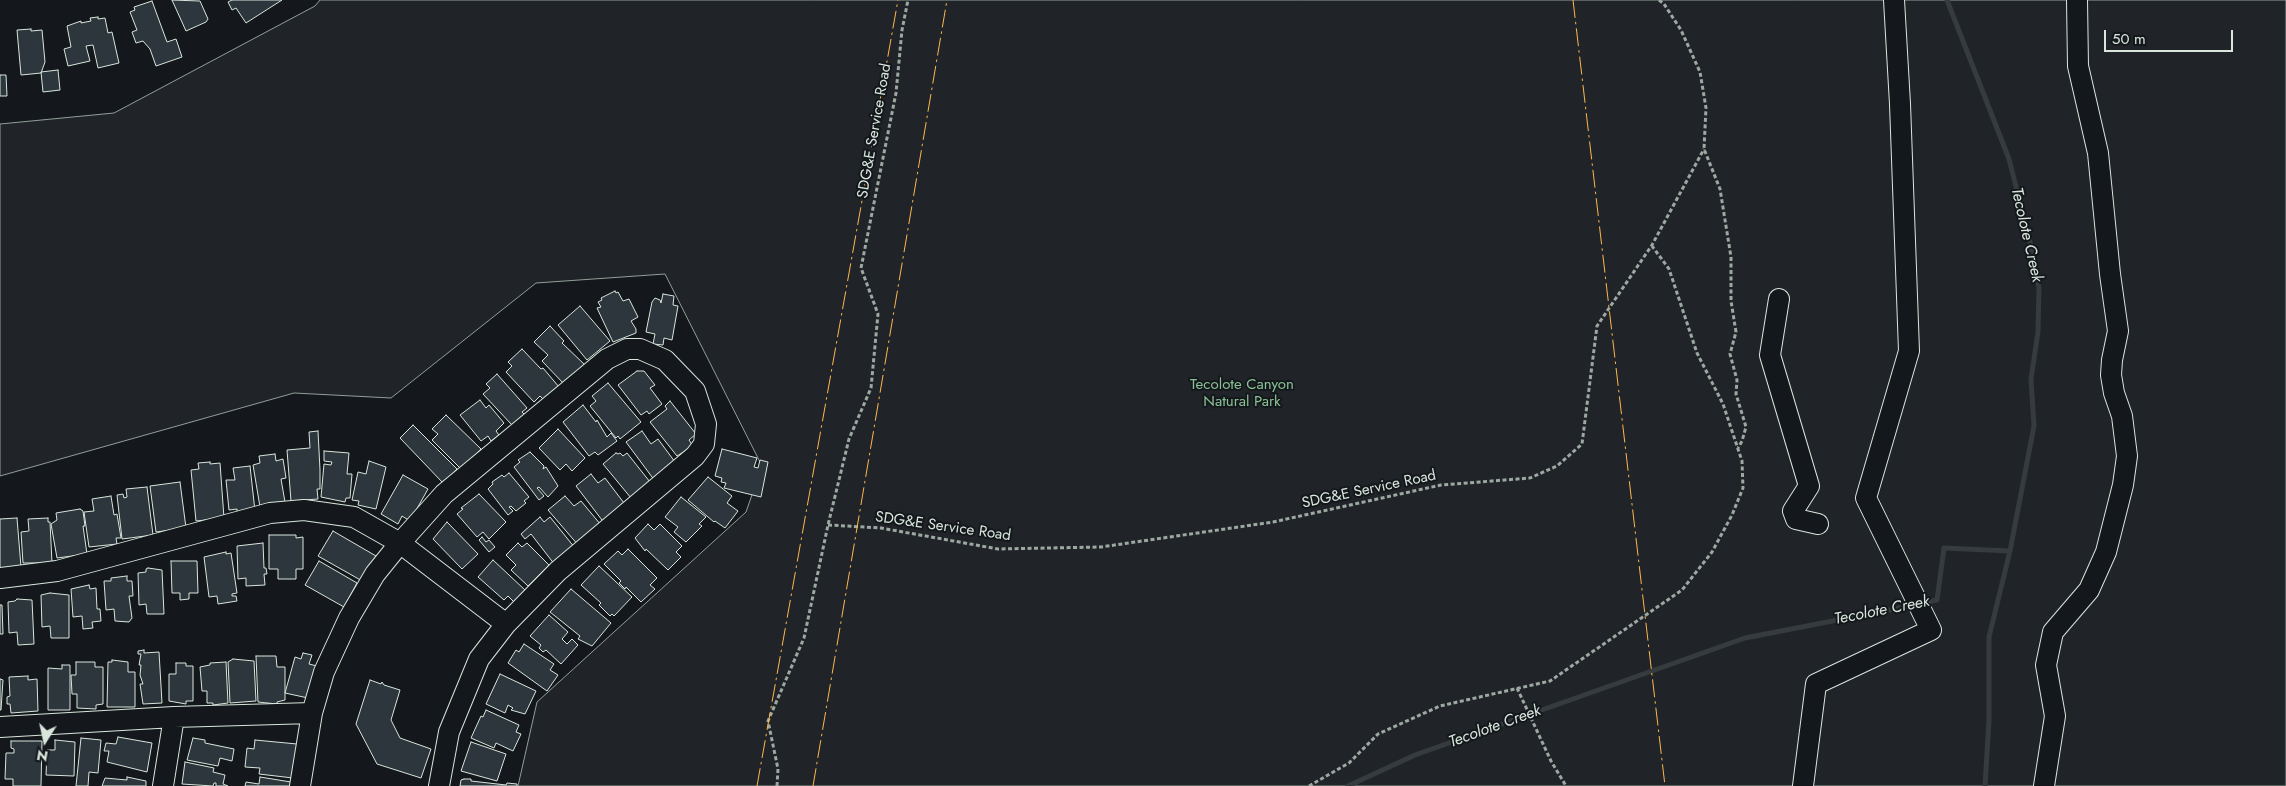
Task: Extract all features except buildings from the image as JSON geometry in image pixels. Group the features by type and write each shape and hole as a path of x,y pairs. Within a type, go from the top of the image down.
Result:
{"street":[{"path":"1803,786 1816,684 1931,630 1866,498 1909,351 1900,104 1894,0"},
{"path":"2044,786 2055,716 2046,665 2053,632 2089,590 2106,552 2123,485 2127,456 2122,416 2114,393 2111,374 2118,331 2110,274 2098,153 2078,66 2077,0"},
{"path":"1779,299 1770,355 1809,486 1792,511 1796,519 1818,524"},
{"path":"300,786 312,713 324,672 349,618 375,574 400,543 444,494 607,358 627,349 640,349 665,360 695,391 706,424 704,444 695,456 558,571 506,624 479,659 449,732 439,786"},
{"path":"0,578 57,571 270,513 304,510 354,517 400,543 506,624"},
{"path":"0,727 174,717 312,713"},
{"path":"163,786 174,717"}],"path":[{"name":"SDG&E Service Road","path":"777,786 778,769 768,721 804,638 828,525 850,439 871,388 878,314 861,268 892,110 902,30 908,0"},
{"path":"1659,0 1664,4 1681,30 1700,72 1706,108 1704,149 1720,189 1731,257 1731,301 1736,332 1730,354 1737,380 1736,394 1746,427 1738,449"},
{"name":"SDG&E Service Road","path":"828,525 881,528 998,549 1100,547 1273,522 1441,485 1530,478 1557,466 1582,444 1597,326 1652,245 1704,149"},
{"path":"1310,786 1349,763 1378,734 1440,706 1550,680 1682,590 1712,552 1732,515 1743,488 1742,461 1723,404 1697,353 1669,269 1652,245"},
{"path":"1517,688 1551,761 1566,786"}],"green space":[{"name":"Tecolote Canyon Natural Park","path":"320,0 2286,0 2286,786 518,786 537,702 746,512 762,466 665,274 536,283 391,398 294,393 0,476 0,124 114,113 315,6"}],"waterway":[{"name":"Tecolote Creek","path":"1923,603 1937,600 1944,548 2010,551 2034,426 2031,379 2038,332 2039,288 2030,242 2009,159 1947,0"},
{"path":"1985,786 1989,721 1989,637 2010,551"},
{"name":"Tecolote Creek","path":"1348,786 1415,755 1745,638 1915,605"}],"power":[{"path":"757,786 898,0"},
{"path":"813,786 947,0"},
{"path":"1573,0 1665,786"}]}
